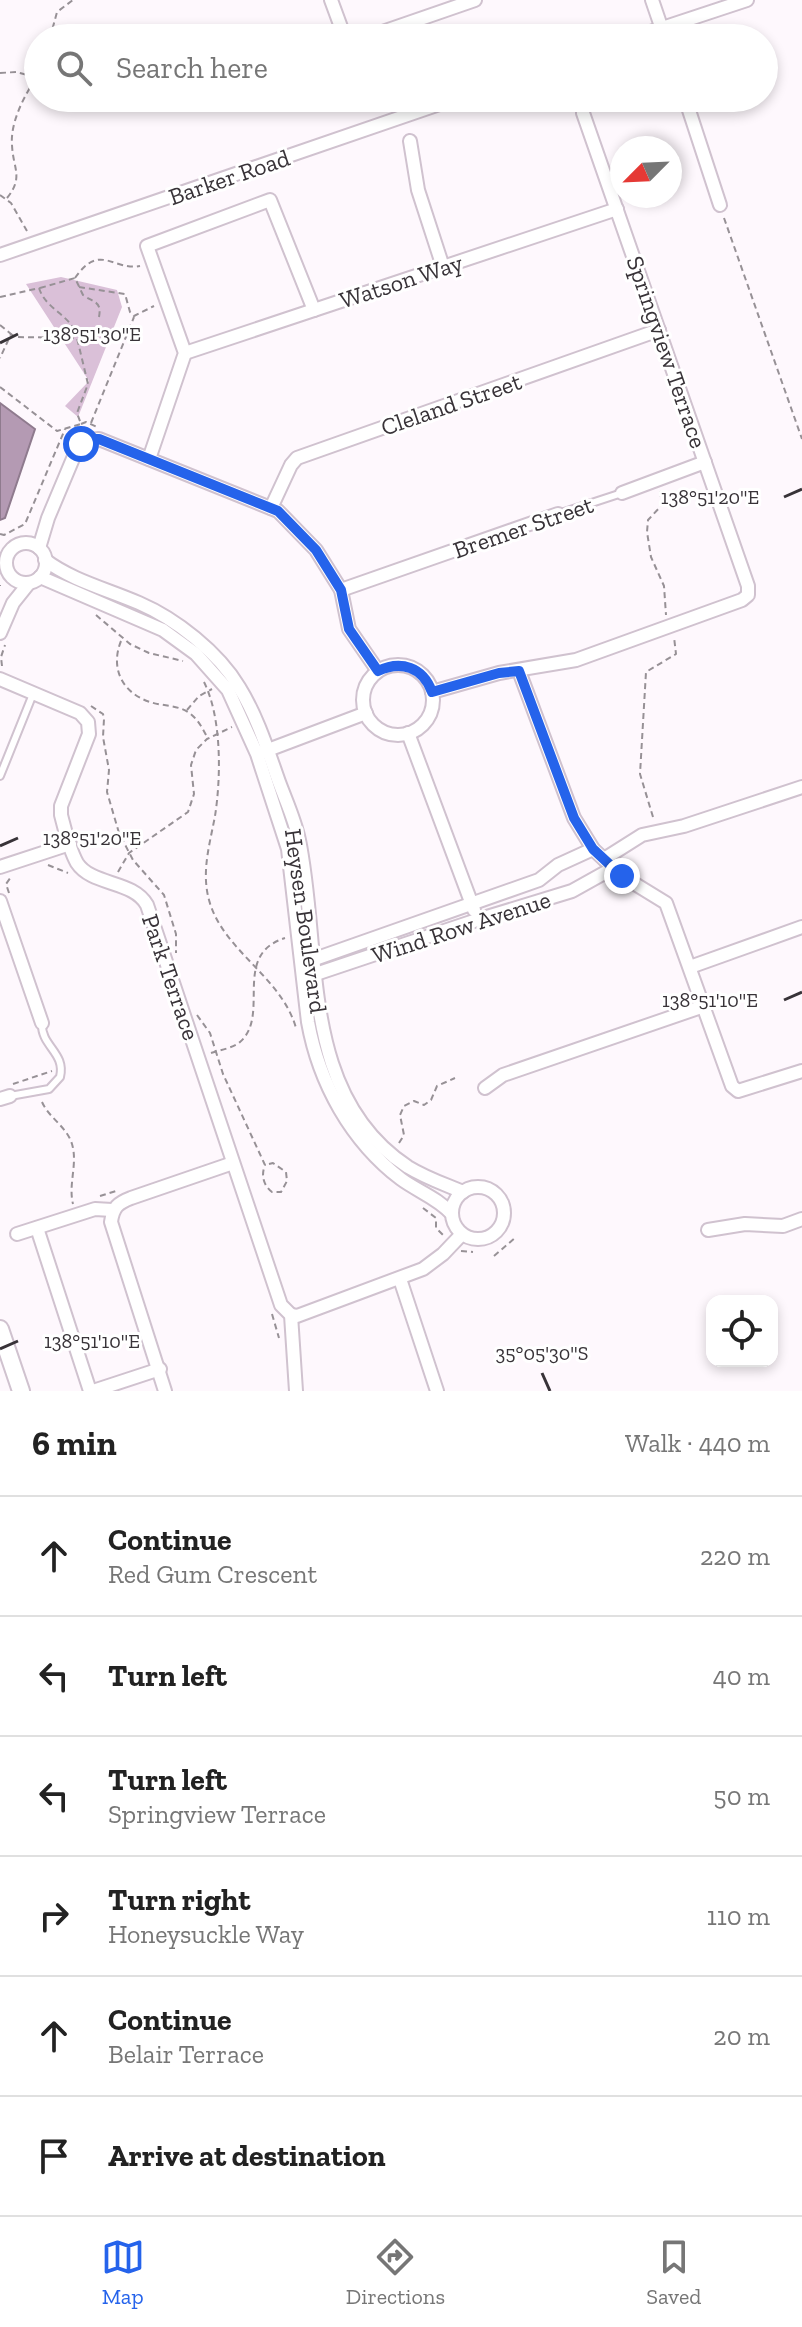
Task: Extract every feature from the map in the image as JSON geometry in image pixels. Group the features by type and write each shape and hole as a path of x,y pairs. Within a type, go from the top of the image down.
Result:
{"street":[{"path":"331,0 340,24"},
{"path":"406,24 475,0"},
{"path":"652,0 660,24"},
{"path":"686,24 747,0"},
{"name":"Barker Road","path":"0,255 416,112"},
{"path":"690,112 720,205"},
{"name":"Springview Terrace","path":"432,692 499,673 555,665 612,648 742,600 748,595 748,586 583,113"},
{"path":"410,141 418,190 443,267"},
{"path":"149,459 185,353 147,246 270,200 314,310"},
{"name":"Watson Way","path":"185,353 617,209"},
{"name":"Cleland Street","path":"271,508 297,458 659,330"},
{"path":"33,546 77,449 85,441 99,439 278,511 308,541 341,590 349,629 378,671"},
{"name":"Bremer Street","path":"622,493 705,462"},
{"name":"Bremer Street","path":"341,590 558,514"},
{"path":"0,543 13,547 33,546"},
{"path":"13,603 46,567 45,560 33,546"},
{"path":"4,636 13,603 12,578 3,560 13,547"},
{"name":"Heysen Boulevard","path":"45,560 60,572 170,619 194,637 238,684 262,752 299,839 314,1048 327,1084 345,1118 382,1164 452,1214"},
{"path":"12,578 17,581 35,580"},
{"name":"Heysen Boulevard","path":"35,580 163,630 196,654 228,690 262,752 288,849 299,936 308,961"},
{"path":"399,665 421,673 432,692 433,703 426,722 398,735 379,729 366,713 363,701 365,690 378,671 399,665"},
{"path":"519,671 574,818 593,849 622,876 666,903 732,1086 738,1091 801,1074"},
{"name":"Park Terrace","path":"2,674 34,693 80,713 88,722 89,734 61,806 70,844 79,865 139,894 147,905 281,1305 291,1315 296,1391"},
{"path":"262,752 366,713"},
{"path":"408,733 477,920"},
{"name":"Wind Row Avenue","path":"309,976 572,891 642,835 684,826 802,787"},
{"path":"0,867 70,844"},
{"name":"Wind Row Avenue","path":"308,961 539,880 558,865 593,849"},
{"path":"0,901 42,1023"},
{"path":"690,967 802,927"},
{"name":"Heysen Boulevard","path":"309,976 323,1036 339,1082 352,1107 381,1143 407,1165 435,1182 463,1192"},
{"path":"485,1088 503,1075 704,1006"},
{"path":"165,1391 111,1222 112,1210 131,1198 233,1163"},
{"path":"291,1315 423,1269 457,1239 487,1238 501,1227 504,1219 501,1201 496,1194 480,1187 463,1192 457,1198 452,1214 457,1239"},
{"path":"17,1234 95,1209 112,1210"},
{"path":"708,1230 745,1224 783,1226 802,1219"},
{"path":"37,1228 92,1391 160,1369"},
{"path":"400,1279 437,1391"},
{"path":"0,1329 21,1391"}],"lane":[{"name":"Bremer Street","path":"558,514 622,493"},
{"path":"0,776 34,693"},
{"path":"8,1093 41,1091 56,1084 62,1069 58,1056 42,1033 42,1023"}],"path":[{"path":"52,24 57,12 72,0"},
{"path":"0,73 24,74"},
{"path":"7,198 14,189 18,174 11,144 16,120 24,103"},
{"path":"0,195 7,198 20,216 32,244"},
{"path":"720,205 802,439"},
{"path":"0,297 75,278 81,269 95,261 111,259 129,268"},
{"path":"75,278 83,295 98,302 99,317"},
{"path":"79,287 125,294 134,316"},
{"path":"39,288 45,302 72,324 77,338 88,384 77,413 81,424"},
{"path":"90,424 134,316 158,305"},
{"path":"0,325 15,337 77,338"},
{"path":"0,358 11,334"},
{"path":"0,387 57,431 81,424 105,430"},
{"path":"0,534 4,535 25,524 65,429"},
{"path":"657,480 662,505 648,520 647,532 651,557 664,586 666,616"},
{"path":"92,611 121,639 141,650 189,664"},
{"path":"2,674 4,636"},
{"path":"653,817 640,774 646,672 676,654 674,636"},
{"path":"121,639 116,664 122,682 146,701 186,711 198,721 207,739"},
{"path":"213,689 204,680 216,733 218,782 206,859 206,887 221,927 277,991 297,1032"},
{"path":"186,711 207,691"},
{"path":"85,703 103,714 107,763"},
{"path":"112,882 129,853 188,812 192,803 192,757 216,733 233,726 235,731"},
{"path":"43,865 80,878"},
{"path":"221,1050 240,1042 246,1032 253,1011 255,965 271,944 286,937 299,936"},
{"path":"293,1019 295,1013"},
{"path":"8,1093 52,1071 53,1066"},
{"path":"398,1144 404,1135 400,1115 404,1106 414,1101 424,1105 431,1100 437,1086 455,1078"},
{"path":"41,1091 45,1109 72,1141 74,1160 70,1191 73,1205"},
{"path":"273,1163 286,1172 287,1181 281,1192 272,1192 265,1185 265,1165 273,1163"},
{"path":"420,1206 436,1218 436,1228 457,1239 463,1253 473,1252"},
{"path":"494,1256 515,1238"},
{"path":"269,1304 279,1337"}],"shaded area":[{"path":"61,277 117,290 122,307 78,417 65,406 89,381 26,284"},
{"path":"0,403 35,429 5,518 0,520"}],"route":[{"path":"81,444 89,439 99,439 278,511 316,550 341,590 349,629 378,671 388,666 410,667 421,673 432,692 499,673 519,671 574,818 593,849 622,876"}]}
